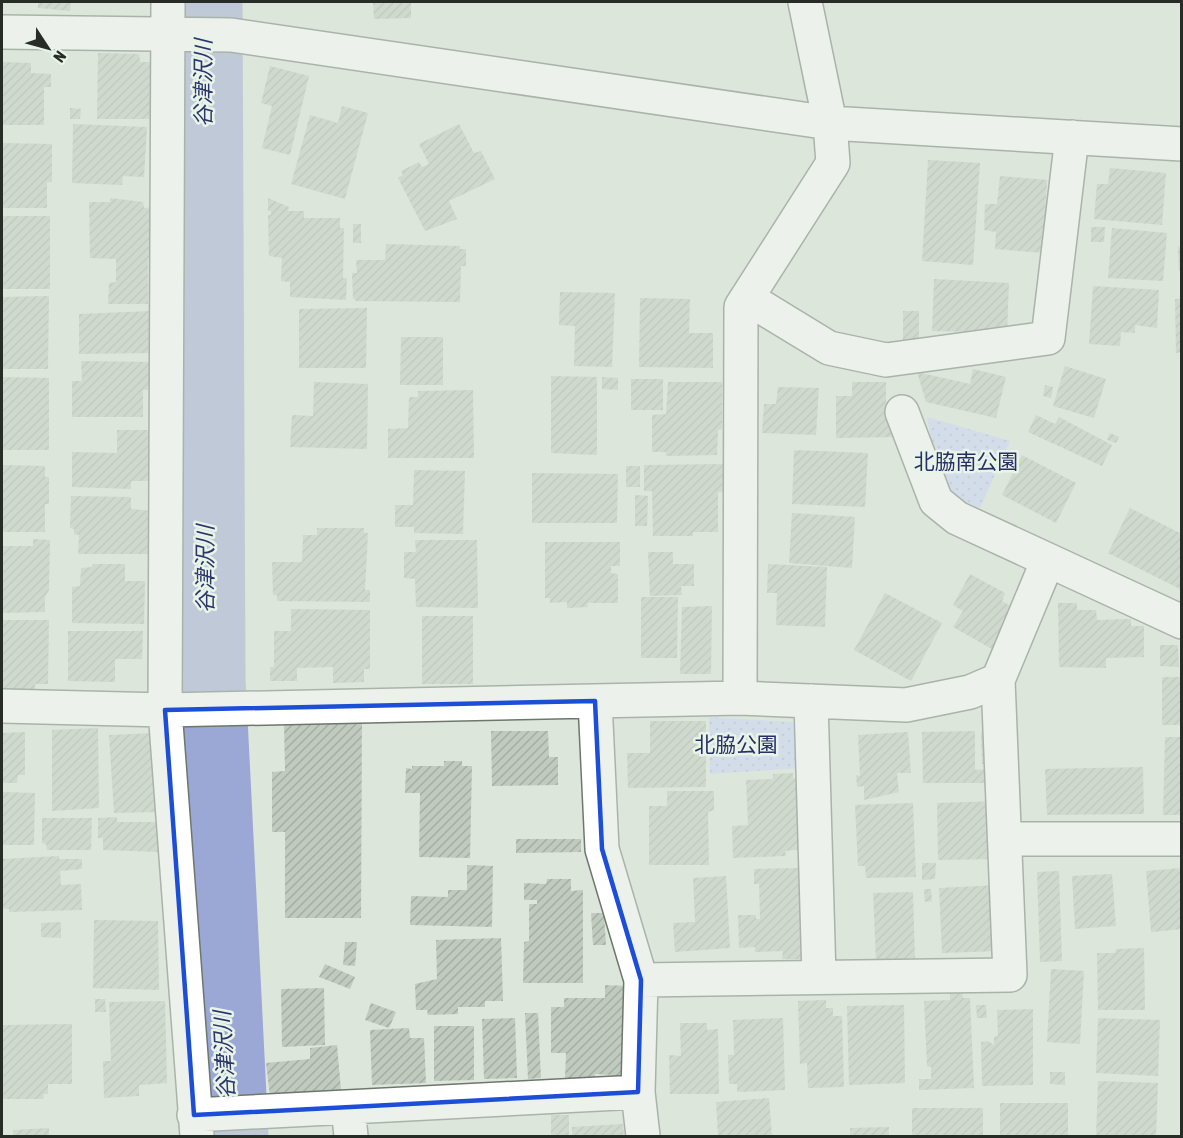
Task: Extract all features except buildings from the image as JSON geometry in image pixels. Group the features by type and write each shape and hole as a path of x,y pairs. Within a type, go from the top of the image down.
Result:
{"street":[{"path":"168,2 165,710 195,1126 350,1122 638,1092"},
{"path":"740,698 741,307 833,163 830,123 805,2"},
{"path":"2,33 231,35 830,123 1182,144"},
{"path":"747,298 829,348 886,360 1048,338 1071,137"},
{"path":"902,412 936,501 957,518 1182,622"},
{"path":"641,980 1010,975 998,680 1048,560"},
{"path":"2,706 165,710 740,698 906,705 970,692 998,680"},
{"path":"595,701 602,849 641,980 638,1092 643,1137"},
{"path":"811,701 819,977"},
{"path":"1005,839 1182,839"}],"highlighted area":[{"path":"595,701 602,849 641,980 638,1092 194,1115 165,710"}],"green space":[{"name":"北脇南公園","path":"927,417 1010,441 980,508 951,497 938,480"},
{"name":"北脇公園","path":"709,717 792,722 802,732 802,768 710,774"}],"waterway":[{"name":"谷津沢川","path":"202,2 205,679 228,1136"}]}
